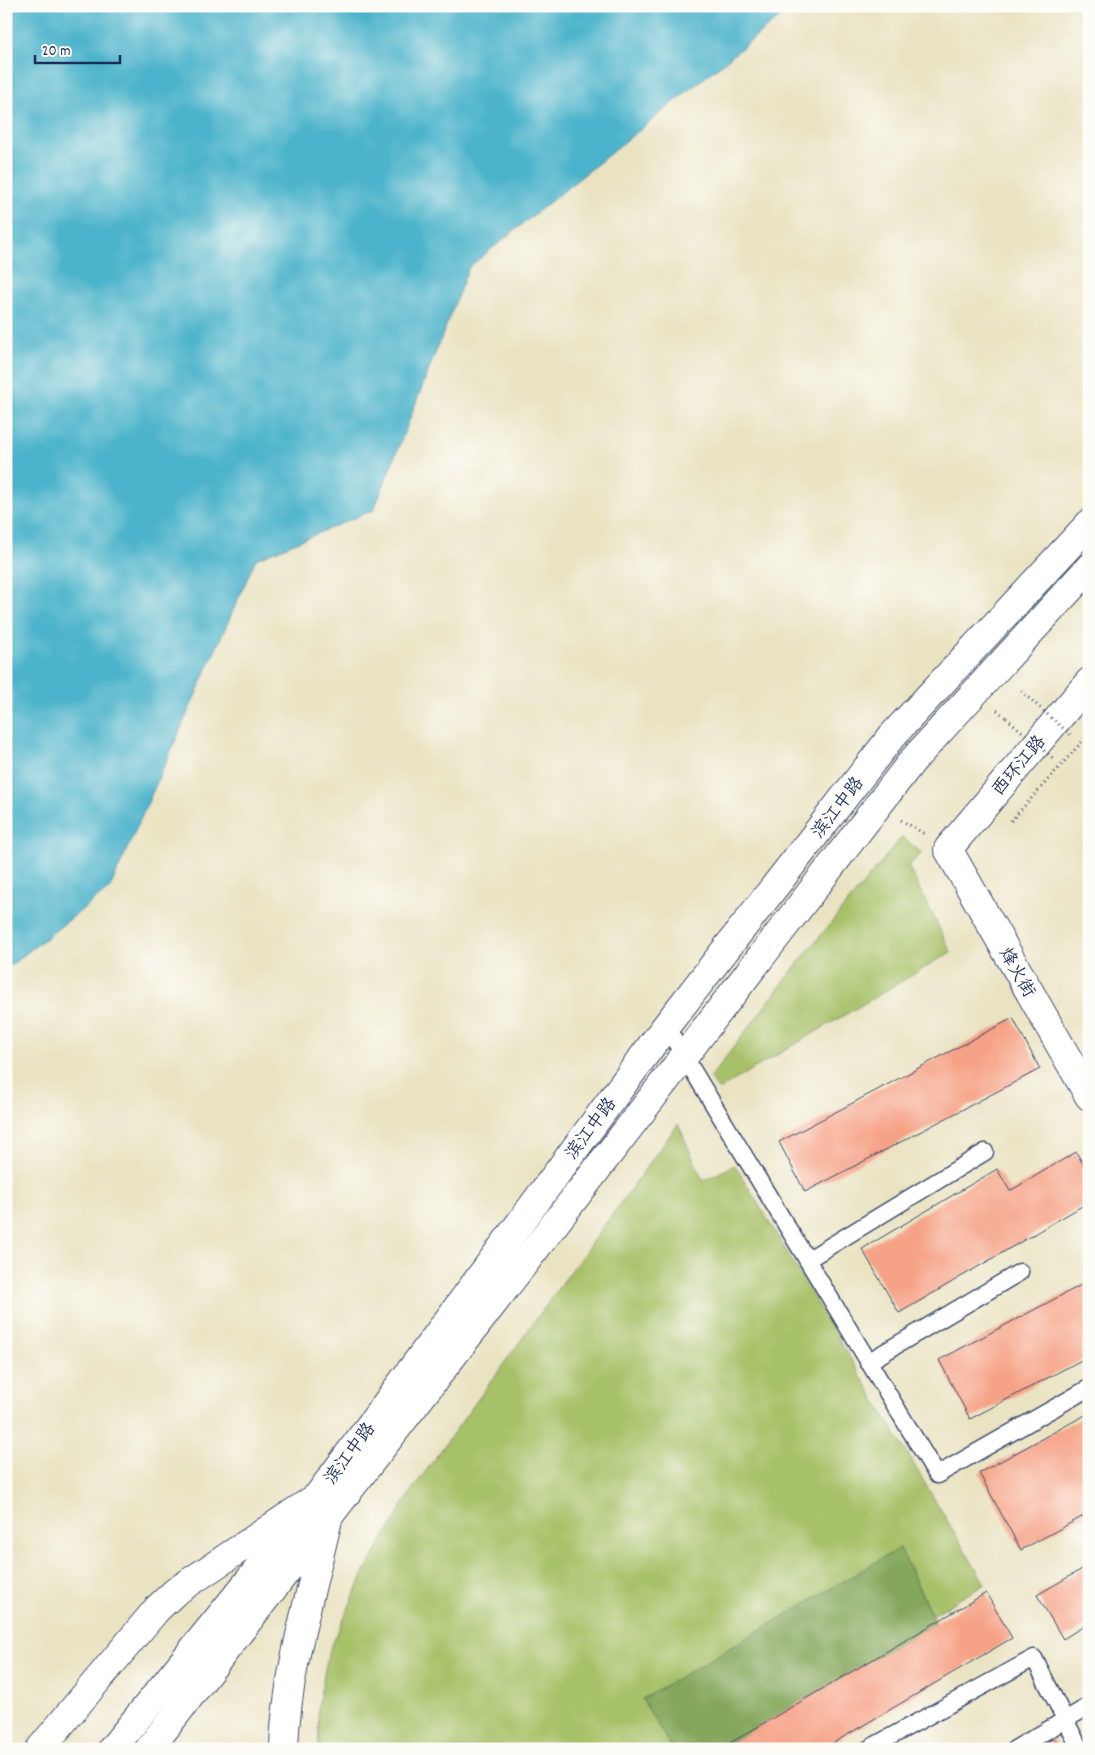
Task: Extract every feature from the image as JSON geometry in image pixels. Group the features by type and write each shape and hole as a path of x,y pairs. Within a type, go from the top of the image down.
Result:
{"main road":[{"name":"滨江中路","path":"148,1749 666,1026 892,736 1089,524"},
{"name":"滨江中路","path":"112,1749 323,1506 684,1056 913,760 1089,568"},
{"name":"西环江路","path":"948,849 1089,682"},
{"name":"烽火街","path":"948,849 1089,1096"},
{"path":"40,1749 157,1608 175,1592 323,1506"},
{"path":"284,1749 284,1728 293,1670 323,1506"}],"lane":[{"path":"666,1026 937,1475 1089,1388"},
{"path":"807,1260 985,1152"},
{"path":"868,1362 1020,1272"},
{"path":"868,1749 1034,1658 1080,1749"},
{"path":"1015,1749 1089,1706"}],"path":[{"path":"1021,691 1073,737"},
{"path":"995,708 1054,759"},
{"path":"1009,824 1089,734"},
{"path":"877,806 948,849"}],"green space":[{"path":"902,837 922,853 908,866 951,952 719,1090 710,1078 802,958"},
{"path":"678,1124 703,1181 735,1165 985,1584 932,1615 900,1548 643,1699 672,1749 479,1749 476,1746 469,1749 319,1749 318,1706 328,1654 363,1575 412,1490"},
{"path":"900,1548 935,1623 720,1749 672,1749 642,1699"}],"water":[{"path":"6,6 794,6 469,267 374,510 256,559 110,888 6,969"}],"building":[{"path":"1013,1018 1040,1069 805,1192 779,1142"},
{"path":"1076,1152 1089,1174 1089,1202 899,1313 862,1249 997,1169 1010,1191"},
{"path":"1083,1284 1089,1295 1089,1356 970,1419 939,1360"},
{"path":"1089,1413 1089,1513 1021,1550 979,1473"},
{"path":"1089,1565 1089,1623 1063,1639 1037,1595"},
{"path":"986,1593 1012,1638 823,1749 720,1749"},
{"path":"1054,1738 1060,1749 1035,1749"}]}
